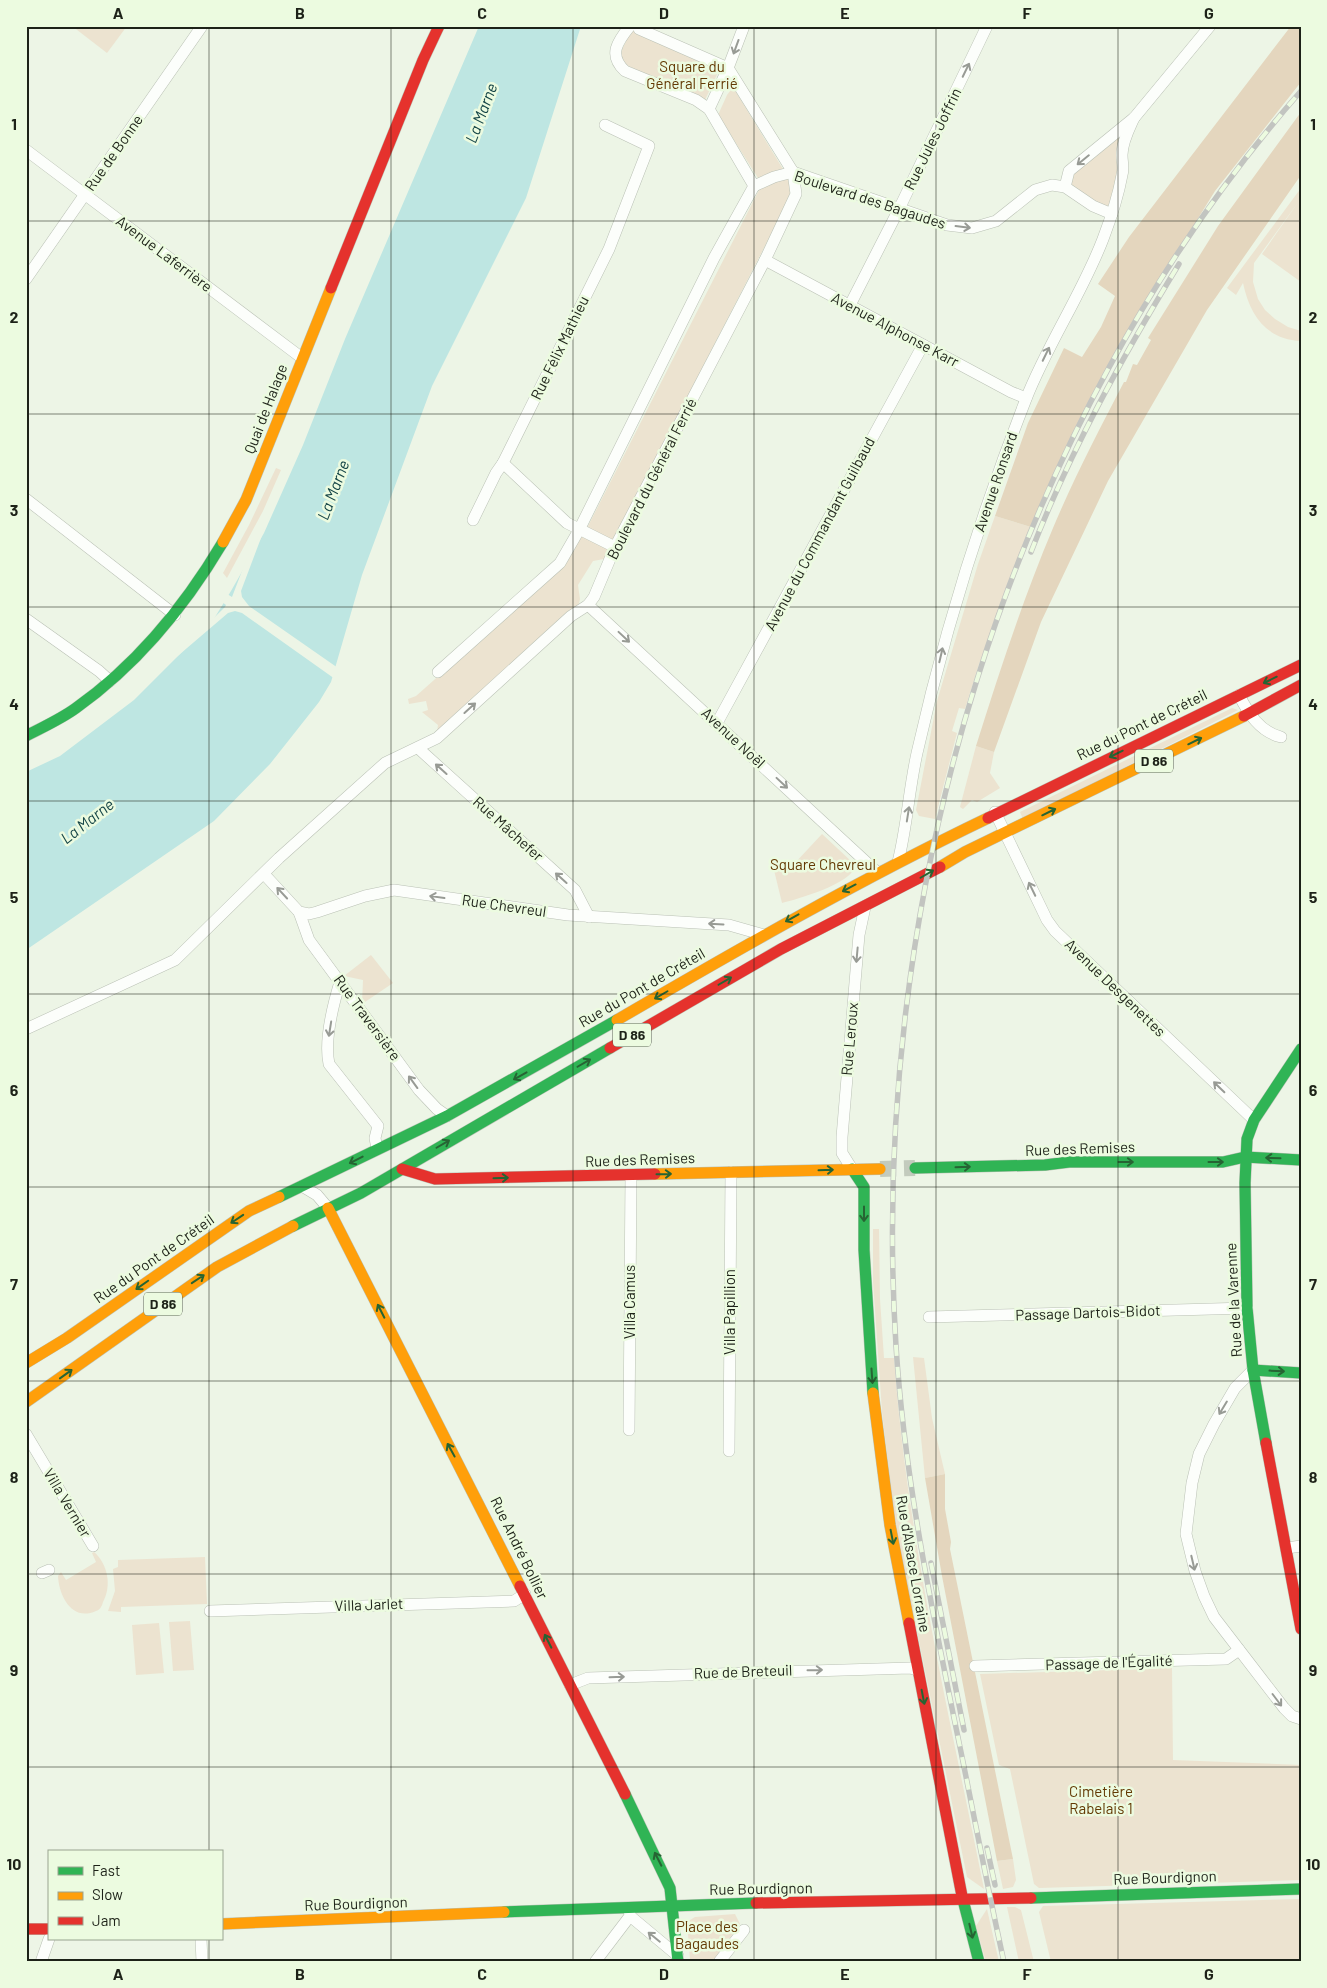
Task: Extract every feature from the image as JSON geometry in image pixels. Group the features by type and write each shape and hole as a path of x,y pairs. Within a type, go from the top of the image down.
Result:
{"street":[{"name":"Rue de Bonne","path":"26,279 202,26"},
{"name":"Quai de Halage","path":"26,736 75,709 143,651 175,616 223,545 246,500 423,60 439,26"},
{"path":"438,672 560,563 579,530 714,258 754,186 709,108 696,100 625,71 618,64 615,57 617,47 630,26"},
{"path":"638,26 640,29 728,68 794,172"},
{"path":"709,108 728,68 744,26"},
{"name":"Rue Jules Joffrin","path":"850,305 899,209 987,26"},
{"path":"1112,214 1093,206 1065,187 1069,171 1134,118 1198,43 1210,26"},
{"name":"Avenue Ronsard","path":"898,862 917,756 944,642 983,520 1026,398 1045,354 1088,278 1112,214 1123,172 1122,154 1124,140 1134,118"},
{"name":"Rue Félix Mathieu","path":"503,463 609,249 649,146 605,125"},
{"path":"1101,145 1107,143 1115,146 1122,154"},
{"name":"Avenue Laferrière","path":"26,150 302,358"},
{"name":"Boulevard des Bagaudes","path":"754,186 774,177 794,172 947,225 972,228 996,221 1035,190 1052,185 1065,187"},
{"name":"Boulevard du Général Ferrié","path":"26,1029 175,960 264,874 385,763 437,738 571,616 588,605 594,597 615,547 765,260 796,194 794,172"},
{"name":"Avenue Alphonse Karr","path":"765,260 1011,392 1026,398"},
{"name":"Avenue du Commandant Guilbaud","path":"718,723 923,345"},
{"path":"473,520 496,473 503,463 567,523 615,547"},
{"path":"26,499 175,616"},
{"name":"Avenue Noël","path":"588,605 718,723 878,873"},
{"path":"26,619 100,671 110,681"},
{"name":"Rue du Pont de Créteil","path":"26,1363 67,1338 249,1211 447,1116 829,898 898,862 995,812 1301,665"},
{"name":"D 86","path":"26,1402 217,1267 328,1208 361,1193 781,949 884,897 965,852 1006,834 1301,686"},
{"path":"1239,695 1248,714 1273,735 1281,737"},
{"name":"Rue Mâchefer","path":"418,748 575,890 589,917"},
{"path":"995,812 1006,834"},
{"name":"Avenue Desgenettes","path":"1006,834 1047,920 1055,931 1254,1120"},
{"path":"884,897 898,862"},
{"path":"864,907 878,873"},
{"path":"264,874 299,912"},
{"name":"Rue Chevreul","path":"299,912 309,914 365,896 394,890 589,917 729,925 764,935"},
{"path":"829,898 839,905 842,911 841,919"},
{"name":"Rue Leroux","path":"852,1169 842,1153 842,1137 858,945 864,907"},
{"name":"Rue Traversière","path":"299,912 309,940 419,1090 437,1109 447,1116"},
{"path":"340,982 334,1000 326,1052 329,1064 378,1126 377,1149"},
{"name":"Rue de la Varenne","path":"1301,1049 1254,1120 1247,1139 1245,1158 1247,1308 1252,1370 1235,1388 1199,1454 1192,1483 1186,1534 1195,1571 1214,1617 1284,1708 1292,1716 1301,1719"},
{"name":"Rue des Remises","path":"915,1168 1045,1165 1069,1162 1223,1162 1245,1158 1301,1160"},
{"name":"Rue des Remises","path":"402,1169 435,1179 880,1168"},
{"name":"Rue d'Alsace Lorraine","path":"852,1169 864,1187 866,1285 872,1382 890,1525 963,1899 978,1962"},
{"name":"Villa Papillion","path":"729,1451 731,1172"},
{"name":"Villa Camus","path":"629,1430 631,1175"},
{"path":"302,1186 317,1195 328,1208"},
{"name":"Rue André Bollier","path":"328,1208 447,1443 490,1521 664,1872 670,1888 678,1959"},
{"name":"Passage Dartois-Bidot","path":"929,1316 1247,1308"},
{"path":"1301,1373 1252,1370 1301,1629"},
{"name":"Villa Vernier","path":"26,1434 93,1546"},
{"path":"1287,1548 1301,1546"},
{"name":"Villa Jarlet","path":"210,1611 514,1600 525,1594"},
{"name":"Passage de l'Égalité","path":"975,1666 1226,1659 1239,1650"},
{"name":"Rue de Breteuil","path":"570,1684 588,1678 796,1670 910,1668 917,1670"},
{"name":"Rue Bourdignon","path":"222,1924 630,1912 671,1906 1301,1889"},
{"path":"595,1962 630,1912 678,1959"},
{"path":"26,1930 48,1929"},
{"path":"720,1962 744,1930"},
{"path":"41,1962 49,1940"},
{"path":"201,1940 202,1962"}],"green space":[{"path":"72,26 127,26 107,53"},
{"name":"Square du Général Ferrié","path":"631,30 720,68 705,100 623,64 620,54"},
{"path":"733,87 789,179 791,192 783,211 604,559 593,561 578,585 580,599 578,607 437,732 438,725 422,712 428,710 426,701 409,704 408,699 416,696 551,576 587,528 759,190 758,178 718,115 727,95"},
{"path":"1134,118 1112,214 1065,187 1069,171"},
{"path":"1301,188 1301,282 1262,254 1299,201 1254,263 1253,282 1258,299 1265,310 1288,327 1301,331 1301,341 1278,336 1261,323 1250,305 1243,283 1236,295 1227,288"},
{"path":"276,468 281,470 263,511 227,578 223,573 249,525"},
{"path":"995,516 1031,527 979,664 965,709 959,708 952,731 957,733 935,819 919,816 916,810 937,701 978,564"},
{"path":"1232,708 1238,710 1023,819 1020,812"},
{"path":"976,746 994,752 990,773 1000,788 977,802 972,800 963,809 960,807"},
{"name":"Square Chevreul","path":"822,834 855,867 844,879 834,885 782,903 773,866 795,863"},
{"path":"371,955 393,983 362,1004 363,980 344,976"},
{"path":"873,1229 879,1229 880,1299 884,1358 894,1358 900,1425 919,1558 984,1889 967,1877 896,1528 882,1412 873,1281"},
{"path":"913,1357 924,1358 932,1418 945,1474 925,1478"},
{"path":"94,1552 103,1563 107,1576 106,1596 99,1610 80,1613 68,1605 64,1599 58,1576 61,1572 66,1580 96,1562 92,1553"},
{"path":"205,1557 207,1604 121,1607 121,1612 108,1611 115,1591 113,1569 118,1567 118,1560"},
{"path":"190,1621 194,1670 173,1671 169,1622"},
{"path":"159,1623 164,1673 136,1675 132,1625"},
{"name":"Cimetière Rabelais 1","path":"1172,1668 1173,1760 1301,1765 1301,1880 1039,1888 1034,1884 1010,1769 999,1765 980,1674"},
{"path":"1013,1859 1016,1880 1013,1887 1003,1889 997,1861"},
{"path":"1301,1899 1301,1962 1051,1962 1039,1912 1043,1906"},
{"path":"1007,1907 1015,1907 1021,1910 1034,1962 1019,1962"},
{"path":"987,1909 999,1962 986,1962 976,1926"},
{"name":"Place des Bagaudes","path":"735,1914 740,1924 713,1962 692,1962 690,1960 687,1922 695,1917"}],"shaded area":[{"path":"1291,26 1301,26 1301,82 1215,191 1122,341 1091,397 1031,527 995,516 1028,423 1064,348 1082,357 1101,327 1115,296 1098,284 1129,237"},
{"path":"1301,112 1301,175 1207,310 1108,481 1041,622 994,752 976,746 1042,555 1078,472 1096,436 1124,382 1126,382 1133,364 1137,365 1151,340 1148,338 1218,226"},
{"path":"945,1474 945,1509 951,1542 950,1549 1013,1859 997,1861 942,1576 925,1478"}],"water":[{"name":"La Marne","path":"479,26 581,26 526,198 432,386 362,575 331,682 319,702 270,764 214,821 26,950 26,772 60,756 134,700 212,622 231,591 264,533 303,445 345,339"}],"pier":[{"path":"272,509 241,591 242,597 249,606 338,668 335,679 242,613 235,611 228,613 172,659 225,607 226,605 222,602 227,594 232,597 247,558 262,532"}],"tunnel":[{"path":"880,1169 915,1168"}],"railway":[{"path":"1004,1962 927,1579 911,1486 900,1393 896,1346 893,1178 906,1010 934,843 977,678 1036,519 1109,367 1198,223 1301,91"},
{"path":"1031,552 1046,514 1080,441 1118,369 1179,264"},
{"path":"931,1563 964,1730"},
{"path":"987,1848 995,1885"}],"traffic: fast":[{"path":"26,736 76,708 99,691 140,653 193,589 223,542"},
{"path":"279,1197 447,1116 617,1020"},
{"path":"293,1226 361,1193 610,1048"},
{"path":"1266,1443 1253,1370 1247,1308 1245,1183 1247,1139 1254,1120 1301,1049"},
{"path":"915,1168 1045,1165 1069,1162 1223,1162 1245,1157 1301,1160"},
{"path":"852,1169 864,1187 864,1250 873,1393"},
{"path":"1253,1370 1301,1373"},
{"path":"625,1794 670,1888 678,1962"},
{"path":"1031,1898 1301,1889"},
{"path":"962,1896 979,1962"},
{"path":"504,1912 756,1903"}],"traffic: slow":[{"path":"223,542 246,500 331,288"},
{"path":"940,867 965,852 1244,716"},
{"path":"617,1020 847,890 988,818"},
{"path":"655,1174 880,1169"},
{"path":"26,1363 67,1338 249,1211 279,1197"},
{"path":"328,1208 520,1586"},
{"path":"26,1402 217,1267 293,1226"},
{"path":"873,1393 890,1525 909,1623"},
{"path":"222,1924 504,1912"}],"traffic: jam":[{"path":"331,288 423,60 439,26"},
{"path":"988,818 1301,665"},
{"path":"1244,716 1301,685"},
{"path":"610,1048 781,949 940,867"},
{"path":"402,1169 435,1179 655,1174"},
{"path":"1266,1443 1301,1629"},
{"path":"520,1586 625,1794"},
{"path":"909,1623 962,1896"},
{"path":"756,1903 1031,1898"},
{"path":"26,1929 48,1929"}]}
